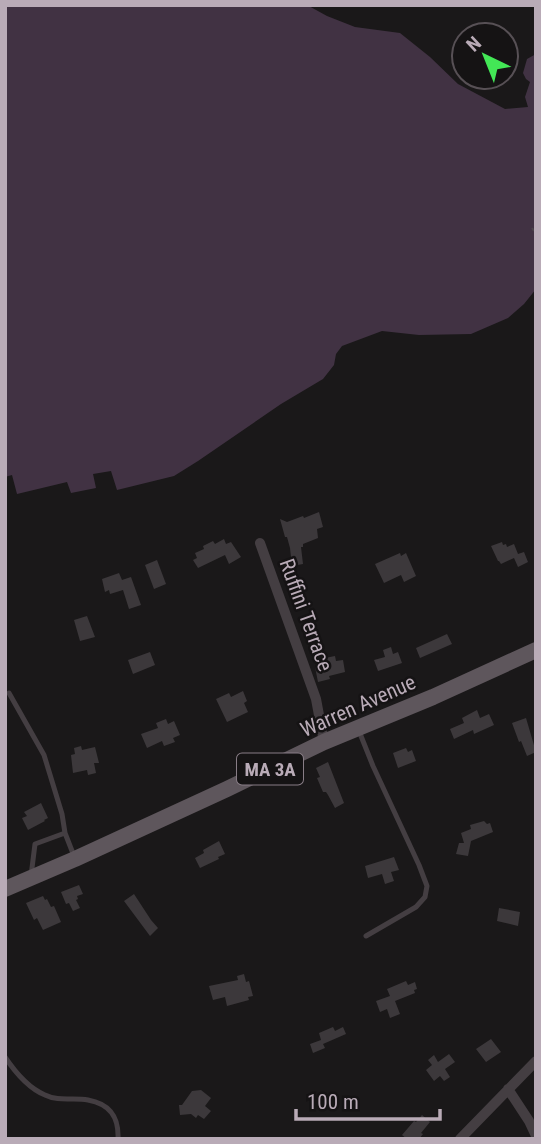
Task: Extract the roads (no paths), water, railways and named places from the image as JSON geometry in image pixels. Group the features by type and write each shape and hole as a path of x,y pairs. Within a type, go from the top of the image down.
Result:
{"main road":[{"name":"Warren Avenue","path":"5,889 247,780 324,742 536,650"}],"street":[{"name":"Ruffini Terrace","path":"260,543 316,699 324,742"},
{"path":"460,1139 536,1060"},
{"path":"509,1089 536,1136"}],"lane":[{"path":"9,693 44,754 65,833 75,859"},
{"path":"358,728 379,782 427,886 425,897 416,907 366,936"},
{"path":"30,878 35,844 65,833"},
{"path":"5,1057 23,1080 45,1096 62,1100 89,1100 111,1111 118,1123 118,1139"}]}
